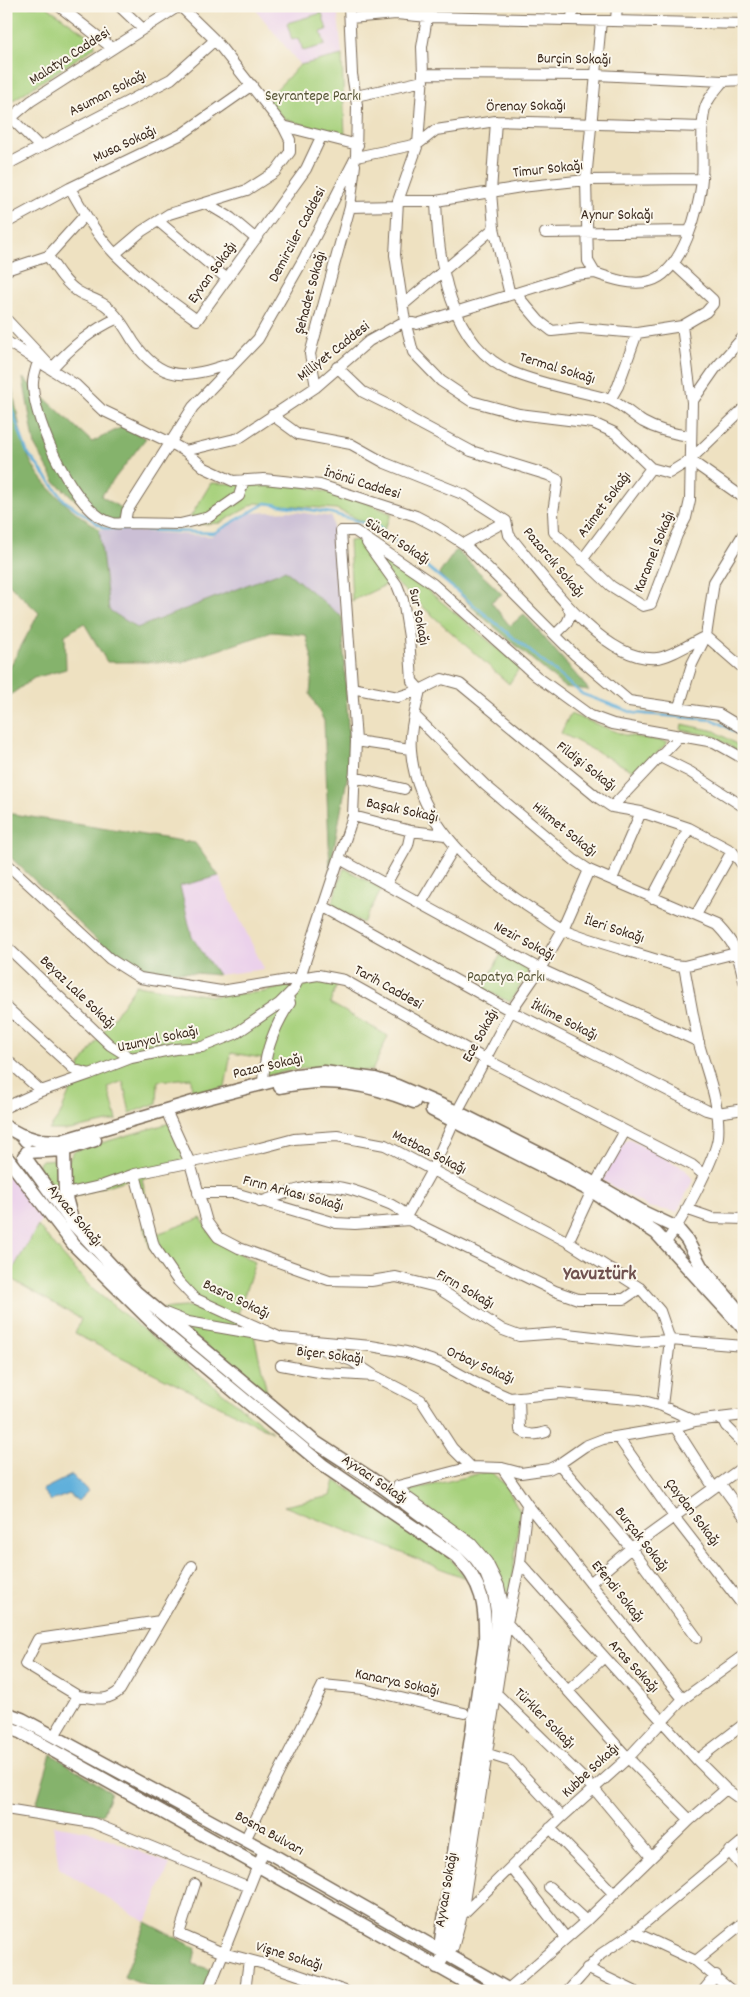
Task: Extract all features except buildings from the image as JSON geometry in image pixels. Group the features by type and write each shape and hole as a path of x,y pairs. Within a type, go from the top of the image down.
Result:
{"main road":[{"name":"Pazar Sokağı","path":"13,1133 37,1140 61,1141 296,1075 324,1072 348,1074 397,1086 594,1188 677,1228"},
{"name":"Pazar Sokağı","path":"7,1158 17,1160 26,1154 64,1150 222,1099 322,1081 370,1087 456,1116"},
{"name":"Ayvacı Sokağı","path":"13,1133 27,1143 26,1154 73,1224 136,1292 315,1442 372,1479 463,1546 486,1573 497,1611 497,1642 452,1940 446,1952"},
{"path":"64,1150 64,1194 73,1224"},
{"name":"Ayvacı Sokağı","path":"7,1158 74,1245 156,1326 324,1466 456,1556 469,1569 477,1582 485,1618 485,1643 442,1925 446,1952"},
{"name":"Pazar Sokağı","path":"594,1188 666,1242 744,1329"},
{"path":"677,1228 687,1240 700,1266 744,1317"},
{"name":"Bosna Bulvarı","path":"6,1713 22,1719 246,1840 418,1936 510,1990"},
{"path":"6,1727 20,1732 480,1991"},
{"path":"418,1936 442,1925"},
{"path":"437,1967 446,1952"}],"street":[{"path":"59,6 111,47"},
{"path":"118,6 142,28"},
{"path":"115,254 169,214 247,190 275,172 290,152 290,140 283,126 215,40 179,6"},
{"name":"Malatya Caddesi","path":"8,118 111,47 179,6"},
{"name":"Demirciler Caddesi","path":"125,523 127,511 193,407 258,338 303,260 356,157 358,145 356,96 352,74 349,6"},
{"path":"429,6 429,17 422,47 423,78 418,144 397,203 395,255 405,321 413,352 441,381 471,401 519,414 593,423 615,433 651,468 670,473 690,460 744,408"},
{"path":"572,20 573,6"},
{"path":"616,20 617,6"},
{"path":"350,18 396,14 429,17 744,24"},
{"path":"601,21 593,122 586,180 588,261 595,273 619,282 651,281 674,264 696,218 702,179 704,111 712,95 723,81"},
{"name":"Asuman Sokağı","path":"6,165 39,146 171,79 215,40"},
{"name":"Burçin Sokağı","path":"356,96 423,78 596,75 723,81 744,80"},
{"name":"Musa Sokağı","path":"6,223 70,188 182,134 252,86"},
{"path":"8,118 39,146"},
{"path":"496,121 491,192 494,228 513,294 539,321 552,331 580,328 637,333 682,326 706,312 713,304 713,300 674,264"},
{"name":"Örenay Sokağı","path":"356,157 418,144 436,130 496,121 593,122 703,127"},
{"path":"283,126 320,137 358,145"},
{"name":"Eyvan Sokağı","path":"70,188 85,215 115,254 162,294 197,320 306,169 320,137"},
{"name":"Şehadet Sokağı","path":"316,387 310,354 350,207 356,157"},
{"name":"Timur Sokağı","path":"397,203 436,201 586,180 702,179"},
{"name":"Termal Sokağı","path":"436,201 437,236 443,269 456,311 477,348 511,372 610,400 652,427 690,436"},
{"path":"206,203 232,218 256,239"},
{"path":"350,207 397,203"},
{"path":"6,270 48,256 85,215"},
{"path":"158,221 227,279"},
{"path":"403,305 443,269 494,228"},
{"name":"Aynur Sokağı","path":"545,233 689,231"},
{"path":"48,256 60,273 76,290 104,304 118,318 141,353 156,368 174,376 233,363"},
{"name":"Milliyet Caddesi","path":"185,451 239,438 316,387 369,341 405,321 416,324 574,276 595,273"},
{"path":"6,319 52,368 76,342 93,330 118,318"},
{"name":"Karamel Sokağı","path":"337,367 363,392 471,451 548,475 558,480 553,512 554,532 610,586 643,606 651,604 677,536 686,518 692,485 690,436 692,402 682,326"},
{"path":"610,400 618,386 637,333"},
{"path":"692,402 715,369 744,336"},
{"name":"İnönü Caddesi","path":"6,341 52,368 76,385 102,410 171,443 185,451 205,468 233,481 264,479 320,485 416,516 464,544 555,636 605,682 629,701 719,714 744,729"},
{"path":"38,361 33,378 34,394 52,451 86,505 108,521 180,524 209,516 239,496 244,480"},
{"name":"Pazarcık Sokağı","path":"272,415 298,434 351,444 385,463 465,495 506,521 509,534 568,607 616,649 636,657 659,658 706,636"},
{"path":"690,460 744,498"},
{"name":"Azimet Sokağı","path":"582,560 651,468"},
{"path":"464,544 506,521"},
{"name":"Süvari Sokağı","path":"300,977 353,816 356,741 342,531 355,530 433,584 536,676 591,716 613,724 714,742 744,760"},
{"name":"Sur Sokağı","path":"355,530 374,551 397,585 403,600 409,636 412,681 420,690"},
{"path":"679,707 692,664 706,636 714,582 744,533"},
{"path":"555,636 567,623 571,614 568,607"},
{"path":"706,636 744,669"},
{"name":"Fildişi Sokağı","path":"352,688 398,697 420,690 442,679 460,684 593,795 612,807 641,812 689,828 732,851 744,867"},
{"name":"İleri Sokağı","path":"420,690 410,749 416,777 445,835 455,846 478,869 522,903 563,929 673,965 684,966"},
{"name":"Hikmet Sokağı","path":"415,716 485,785 589,870 717,925 740,951 744,981"},
{"path":"612,807 680,735"},
{"path":"356,741 410,749"},
{"path":"660,757 690,772 744,807"},
{"path":"354,777 404,788"},
{"path":"612,879 641,812"},
{"name":"Başak Sokağı","path":"353,816 411,831 445,835"},
{"path":"652,898 689,828"},
{"path":"386,884 408,845 411,831"},
{"path":"421,903 455,846"},
{"path":"696,915 732,851"},
{"name":"Nezir Sokağı","path":"340,859 540,969 699,1042"},
{"name":"Tarih Caddesi","path":"6,863 110,959 140,978 221,991 318,975 344,980 485,1059 692,1165 704,1175"},
{"name":"Ece Sokağı","path":"408,1217 485,1059 512,1011 540,969 563,929 589,870"},
{"name":"İklime Sokağı","path":"323,906 512,1011 706,1110 717,1113"},
{"name":"Beyaz Lale Sokağı","path":"6,946 110,1044 131,1058"},
{"path":"666,1242 677,1228 704,1175 718,1138 717,1113 699,1042 684,966 740,951"},
{"name":"Uzunyol Sokağı","path":"6,1107 41,1091 131,1058 175,1049 202,1047 235,1034 288,996 300,977"},
{"path":"263,1083 269,1047 276,1026 290,1003 288,996"},
{"path":"6,1007 75,1070 90,1074"},
{"path":"6,1059 41,1091"},
{"path":"717,1113 744,1109"},
{"name":"Fırın Sokağı","path":"169,1117 190,1163 207,1222 218,1237 239,1248 329,1280 371,1281 396,1277 436,1287 502,1330 519,1336 559,1333 637,1342 670,1340 744,1346"},
{"path":"568,1242 594,1188 625,1131"},
{"name":"Matbaa Sokağı","path":"64,1194 104,1185 135,1174 294,1138 337,1136 385,1145 568,1242 640,1288 660,1311 670,1340"},
{"name":"Basra Sokağı","path":"135,1174 154,1246 178,1282 194,1298 281,1338"},
{"path":"260,1202 299,1188 332,1184 385,1202 408,1217 555,1291 578,1299 624,1299 640,1288"},
{"name":"Fırın Arkası Sokağı","path":"198,1193 235,1193 260,1202 336,1223 355,1224 408,1217"},
{"path":"686,1209 712,1218 744,1219"},
{"path":"158,1311 188,1322 281,1338 322,1348 352,1361 421,1400 452,1448 471,1467"},
{"name":"Orbay Sokağı","path":"281,1338 362,1345 406,1352 440,1363 476,1383 510,1398 560,1393 640,1400 662,1406 695,1421"},
{"path":"662,1406 670,1340"},
{"name":"Biçer Sokağı","path":"281,1366 324,1374 376,1376"},
{"path":"519,1397 520,1430 526,1434 535,1435 546,1432"},
{"path":"690,1820 628,1758 507,1623 499,1586 487,1562 471,1543 407,1497 398,1486 471,1467 502,1468 521,1473 549,1469 585,1446 618,1437 675,1428 695,1421 744,1415"},
{"path":"722,1418 726,1426 744,1444"},
{"path":"675,1428 717,1485 744,1516"},
{"name":"Çaydan Sokağı","path":"618,1437 675,1518 744,1606"},
{"name":"Burçak Sokağı","path":"559,1464 631,1548 697,1638"},
{"path":"590,1583 631,1548 675,1518 744,1466"},
{"path":"502,1468 527,1504"},
{"name":"Ayvacı Sokağı","path":"452,1940 462,1915 507,1623 520,1563 527,1504"},
{"name":"Efendi Sokağı","path":"527,1504 683,1700"},
{"name":"Aras Sokağı","path":"520,1563 604,1658 664,1721 697,1760 726,1789 744,1802"},
{"path":"160,1621 38,1640 25,1664 78,1696 103,1700 114,1697 120,1690 192,1566"},
{"name":"Kubbe Sokağı","path":"462,1915 550,1828 628,1758 683,1700 744,1655"},
{"path":"568,1691 604,1658"},
{"name":"Kanarya Sokağı","path":"246,1840 323,1685 363,1689 464,1713"},
{"name":"Türkler Sokağı","path":"496,1693 594,1790 651,1857"},
{"path":"54,1736 78,1696"},
{"path":"697,1760 744,1724"},
{"path":"488,1754 510,1761 562,1817"},
{"path":"510,1990 586,1921 690,1820 726,1789"},
{"path":"6,1809 93,1823 249,1887"},
{"path":"550,1828 613,1893"},
{"path":"568,1991 601,1954 634,1932 744,1840"},
{"path":"208,1991 264,1850"},
{"path":"729,1851 744,1869"},
{"path":"511,1867 566,1938"},
{"name":"Vişne Sokağı","path":"195,1884 178,1934 223,1954 248,1960 345,1991"},
{"path":"550,1887 586,1921"},
{"path":"696,1961 744,1922"},
{"path":"634,1932 696,1961 716,1975 732,1991"},
{"path":"245,1991 248,1960"},
{"path":"587,1968 634,1991"},
{"path":"704,1991 716,1975"}],"shaded area":[{"path":"253,6 337,6 342,55 300,65"},
{"path":"290,511 332,517 342,617 285,570 137,628 109,610 99,529 211,536 250,513"},
{"path":"219,876 264,969 218,975 192,937 180,886"},
{"path":"629,1139 685,1169 693,1180 677,1212 648,1207 602,1180 624,1142"},
{"path":"6,1170 42,1218 12,1271 6,1268"},
{"path":"53,1825 92,1832 170,1864 146,1922 59,1868"}],"green space":[{"path":"14,6 46,6 94,40 95,47 7,104 6,8"},
{"path":"322,13 327,30 321,32 325,45 303,51 299,38 292,40 287,23"},
{"name":"Seyrantepe Parkı","path":"342,55 345,137 285,119 266,100 300,65"},
{"path":"23,378 92,442 122,427 146,438 101,496 124,510 116,523 84,507 56,483 35,446"},
{"path":"6,379 11,382 23,441 35,468 50,489 79,515 99,529 109,610 137,628 285,570 342,617 350,763 330,869 324,721 310,694 313,662 306,635 272,632 182,662 107,662 84,623 65,635 66,669 34,678 6,698 6,674 39,613 6,581"},
{"path":"211,483 302,486 363,501 392,514 383,531 336,509 256,503 220,523 190,525 191,516"},
{"path":"366,539 520,667 509,684 394,581 352,601 349,541"},
{"path":"456,550 502,594 491,602 510,626 524,614 589,690 564,687 477,612 439,574"},
{"path":"570,714 625,735 668,742 637,773 561,733"},
{"path":"682,724 715,731 744,749 744,755 714,736 681,730"},
{"path":"6,813 195,843 219,876 180,886 192,937 218,975 147,969 100,943 6,853"},
{"path":"344,868 382,889 363,923 331,906"},
{"name":"Papatya Parkı","path":"501,954 530,970 510,1002 483,989"},
{"path":"308,980 338,982 330,1003 388,1036 372,1071 305,1068 264,1076 262,1058 231,1053 225,1087 192,1096 191,1078 158,1081 157,1103 130,1113 123,1081 108,1087 117,1120 70,1130 49,1130 60,1115 80,1066 136,985 212,996 264,992"},
{"path":"173,1122 188,1166 142,1179 154,1235 201,1218 215,1241 255,1262 238,1314 252,1326 268,1397 162,1309 195,1306 150,1248 132,1178 68,1198 67,1163 74,1151"},
{"path":"57,1159 62,1201 36,1167 42,1160"},
{"path":"38,1226 91,1288 272,1432 75,1334 81,1319 6,1276 12,1271"},
{"path":"490,1471 506,1486 520,1511 511,1591 507,1595 497,1571 408,1491"},
{"path":"335,1480 449,1557 465,1578 284,1506 331,1496"},
{"path":"51,1754 111,1792 102,1815 36,1805"},
{"path":"146,1922 196,1948 193,1964 212,1970 203,1991 159,1991 124,1977"}],"water":[{"path":"72,1475 88,1491 78,1501 69,1494 51,1501 42,1490"}],"waterway":[{"path":"6,393 27,452 65,501 104,528 214,533 266,503 331,513 380,528 582,694 634,713 714,720 744,737"}],"district":[{"name":"Yavuztürk","path":"600,1275"}]}
